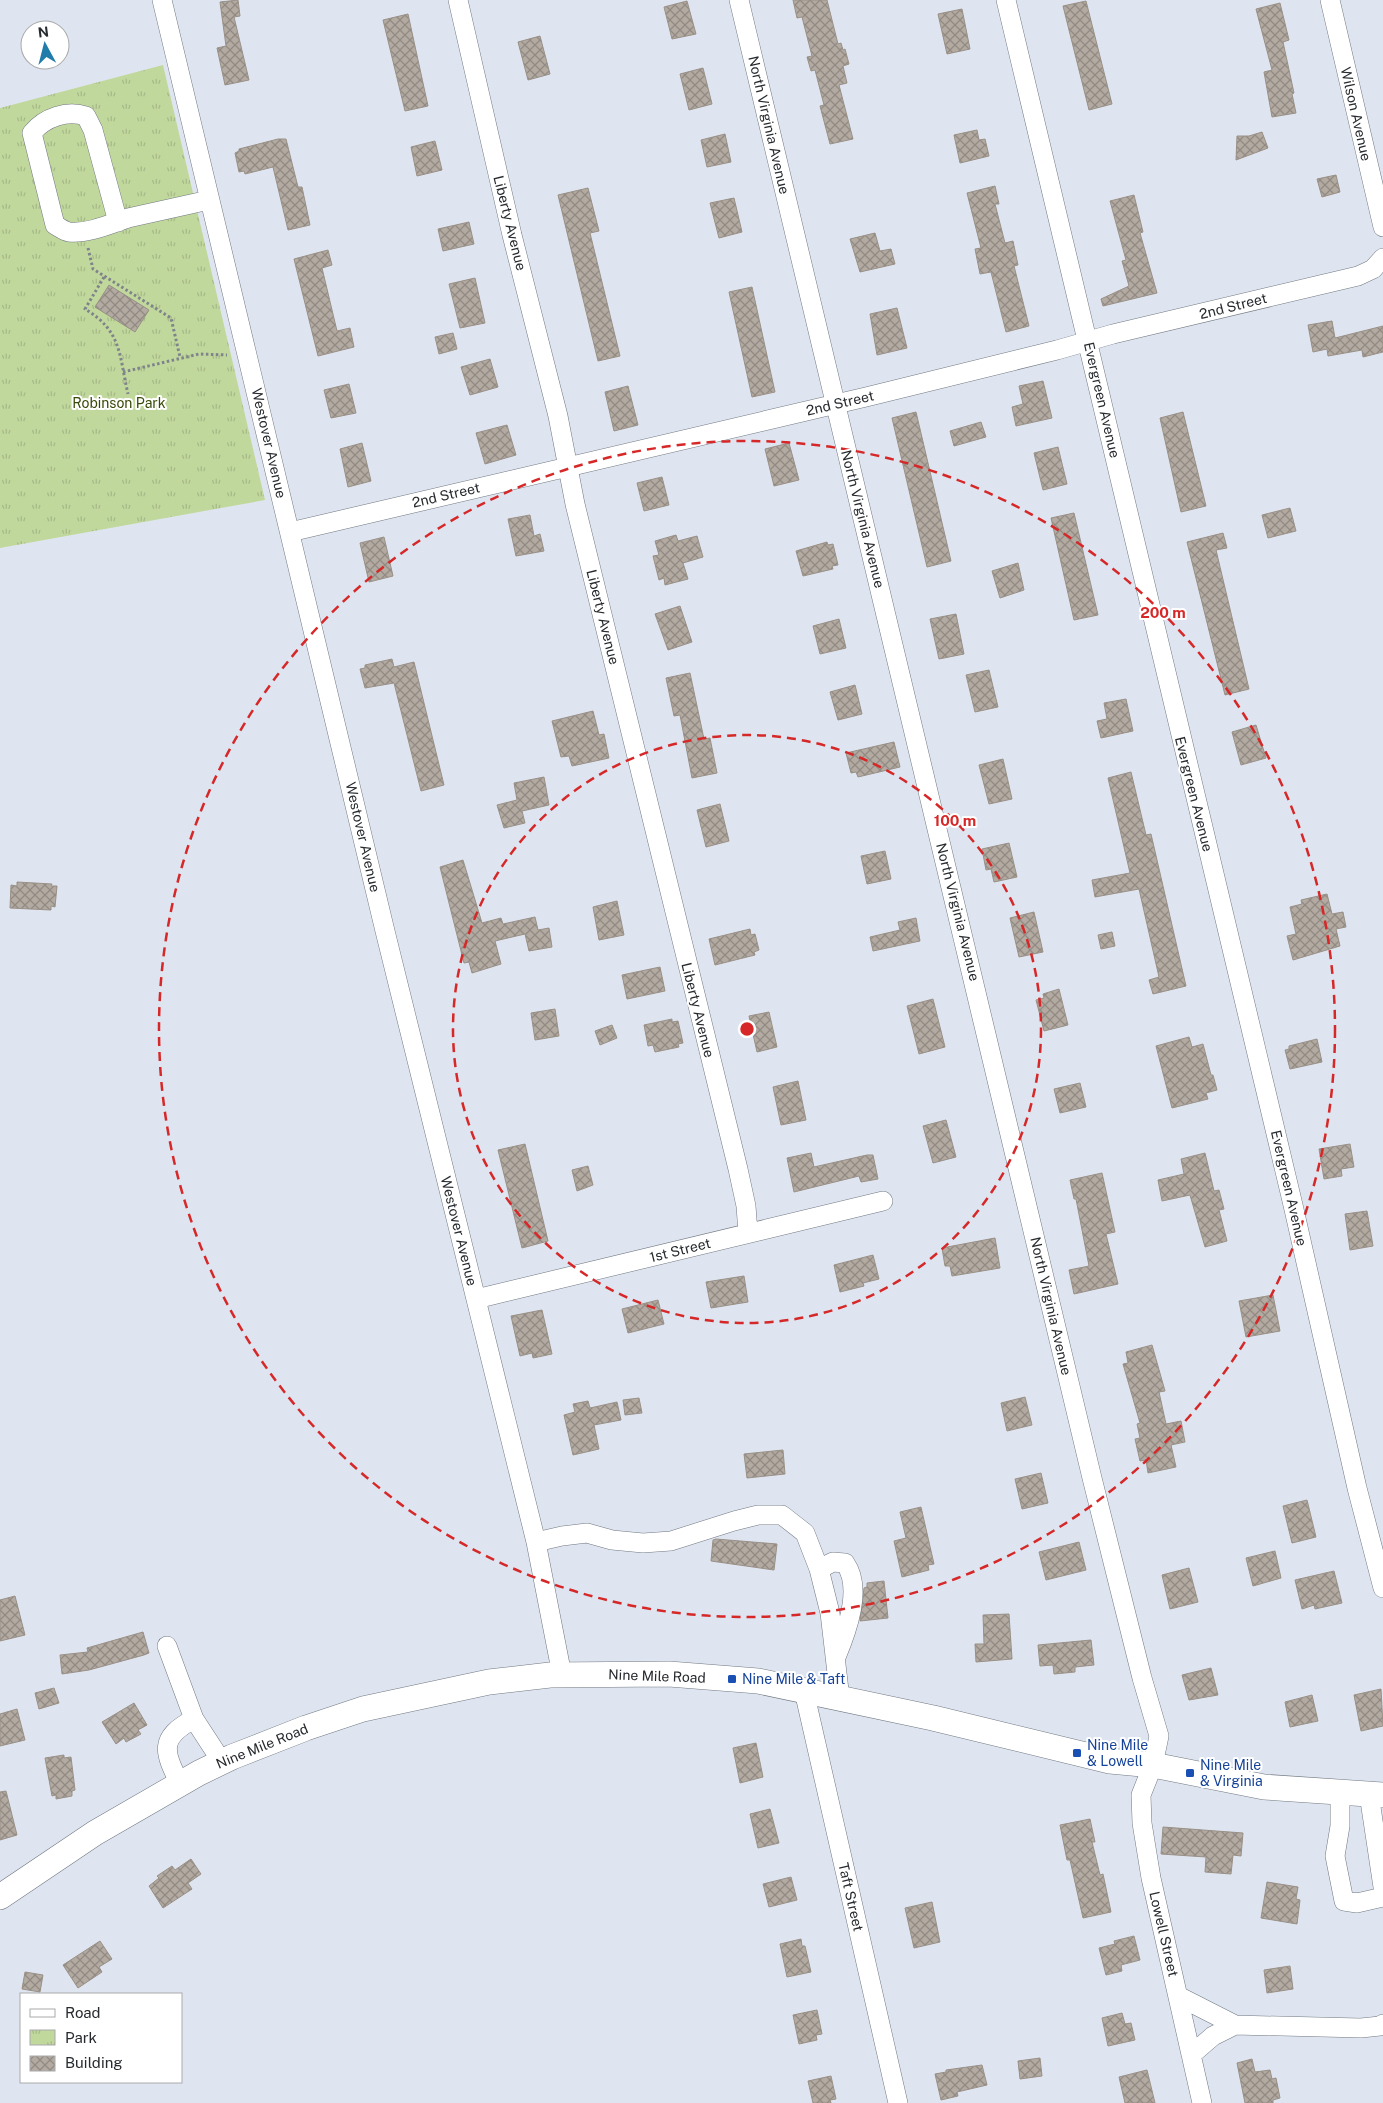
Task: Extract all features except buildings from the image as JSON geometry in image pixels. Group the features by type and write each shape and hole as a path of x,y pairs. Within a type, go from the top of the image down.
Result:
{"main road":[{"name":"Nine Mile Road","path":"0,1897 95,1833 180,1784 222,1762 306,1728 363,1709 489,1682 562,1675 669,1674 758,1681 933,1718 1110,1761 1153,1765 1264,1787 1376,1795"}],"street":[{"name":"Westover Avenue","path":"162,0 536,1542 562,1675"},
{"name":"Liberty Avenue","path":"458,0 512,235 558,416 576,504 681,944 738,1169 746,1206 748,1233"},
{"name":"North Virginia Avenue","path":"739,0 1092,1478 1142,1678 1159,1736 1153,1765"},
{"name":"Evergreen Avenue","path":"1006,0 1316,1305 1357,1488 1383,1588"},
{"name":"Wilson Avenue","path":"1330,0 1383,227"},
{"path":"118,222 93,130 86,116 74,112 41,122 32,133 54,225 68,232 85,230 209,200"},
{"name":"2nd Street","path":"290,532 1058,350 1088,340 1358,276 1373,269 1383,258"},
{"name":"1st Street","path":"476,1299 883,1201"},
{"path":"536,1542 587,1533 628,1542 671,1541 758,1515 782,1515 805,1533 819,1568 830,1613 840,1699"},
{"path":"819,1568 834,1562 845,1563 852,1573 850,1622 836,1659"},
{"path":"168,1646 194,1719 222,1762"},
{"name":"Taft Street","path":"804,1692 898,2103"},
{"path":"180,1784 166,1757 169,1739 179,1726 194,1719"},
{"name":"Lowell Street","path":"1153,1765 1141,1795 1142,1823 1151,1878 1202,2103"},
{"path":"1340,1793 1340,1826 1335,1856 1344,1901 1357,1902 1383,1898"},
{"path":"1376,1795 1383,1887"},
{"path":"1178,1996 1235,2025 1361,2028 1383,2024"},
{"path":"1191,2055 1213,2036 1235,2025"}],"path":[{"path":"85,230 90,264 104,277 168,315 180,358"},
{"path":"104,277 85,309 101,318 114,335 128,394"},
{"path":"123,372 199,354 227,355 247,350"}],"green space":[{"name":"Robinson Park","path":"163,65 265,500 0,548 0,108"}],"place":[{"name":"Nine Mile & Taft","path":"732,1679"},
{"name":"Nine Mile & Lowell","path":"1077,1753"},
{"name":"Nine Mile & Virginia","path":"1190,1773"}]}
